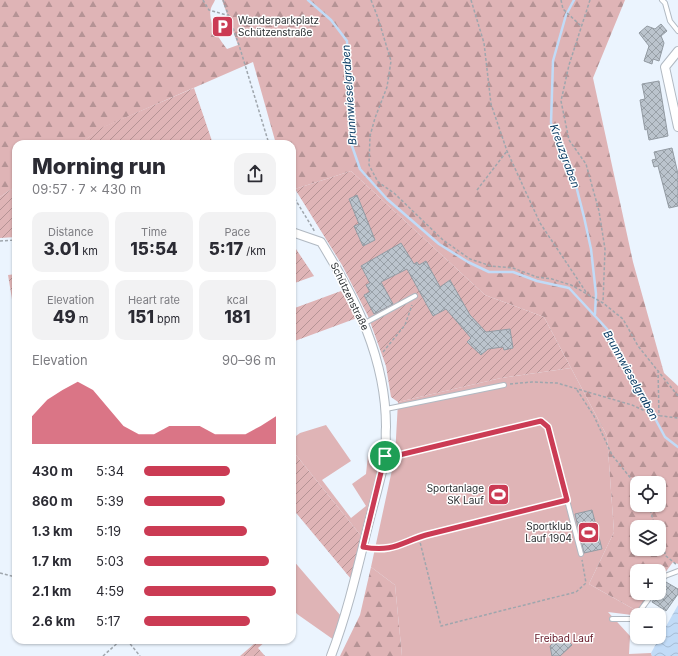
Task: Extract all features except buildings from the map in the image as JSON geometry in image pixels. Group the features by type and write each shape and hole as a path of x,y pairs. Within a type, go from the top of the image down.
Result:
{"street":[{"path":"678,51 665,67 678,127"},
{"path":"296,233 321,242"},
{"name":"Schützenstraße","path":"321,242 365,323 382,379 386,409 385,456 363,547 339,636 331,656"}],"lane":[{"path":"662,0 665,3 670,21 678,31"},
{"path":"365,323 415,296"},
{"path":"386,409 504,385"},
{"path":"385,456 395,456 541,421 548,427 581,554"},
{"path":"666,576 678,571"},
{"path":"612,619 634,619 648,600"}],"path":[{"path":"203,0 209,10 230,16"},
{"path":"224,0 268,140"},
{"path":"371,0 391,61 387,87 370,136 369,165 378,182 394,193 443,240 470,259 491,266 513,268 538,277 552,279 586,293 603,303 623,319 638,346 678,396"},
{"path":"471,0 484,43 491,104 507,151 540,223 586,293"},
{"path":"561,0 563,9 581,26"},
{"path":"590,0 569,65 561,102 569,140 586,164 599,211 605,249 603,303"},
{"path":"477,190 507,151"},
{"path":"296,201 321,242"},
{"path":"0,241 12,240"},
{"path":"376,360 405,325 415,296"},
{"path":"658,370 659,416"},
{"path":"504,385 538,382 557,383 632,405 654,415 678,418"},
{"path":"576,388 594,416 612,455 630,477"},
{"path":"363,547 379,550 395,547 419,538 567,500"},
{"path":"419,538 441,626 576,592 586,583 581,554"},
{"path":"666,556 678,566"},
{"path":"0,573 12,576"},
{"path":"102,656 116,644"},
{"path":"130,644 140,656"}],"green space":[{"path":"0,0 215,0 210,13 212,24 217,35 227,49 238,45 222,0 625,0 593,78 633,262 664,373 678,386 678,564 673,562 666,572 666,564 630,564 630,600 645,600 639,608 632,608 589,584 614,532 607,436 544,317 485,295 351,171 296,189 296,140 275,140 253,62 104,127 85,140 12,140 12,189 0,197"},
{"path":"194,88 212,140 85,140 103,127"},
{"path":"351,171 485,295 544,317 571,368 501,378 398,402 391,397 386,366 368,316 342,265 296,189"},
{"path":"12,189 12,237 0,238 0,197"},
{"path":"296,249 314,276 296,283"},
{"path":"12,274 12,299 8,275"},
{"path":"341,291 357,318 296,341 296,308"},
{"name":"Sportanlage SK Lauf","path":"571,368 607,436 614,532 589,584 632,608 630,608 630,615 608,612 630,636 629,654 651,653 652,656 402,656 395,585 371,567 395,456 398,402 501,378"},
{"path":"326,425 351,461 322,480 351,518 366,506 352,484 366,474 368,455 381,452 379,473 362,537 296,455 296,436 300,433"},
{"path":"296,455 362,537 351,579 296,513"},
{"path":"296,564 341,616 334,640 297,614"},
{"path":"371,567 395,585 402,656 340,656 360,615"},
{"path":"254,644 262,644 258,648 265,656 240,656"}],"water":[{"path":"678,605 678,656 652,656 651,653 656,644 666,644 666,626"}],"waterway":[{"name":"Brunnwieselgraben","path":"308,0 331,20 347,41 351,143 360,169 387,199 439,244 468,262 489,272 513,272 537,281 569,288 607,329 665,437 678,447"},
{"name":"Kreuzgraben","path":"574,0 566,15 553,61 551,123 571,166 584,217 591,249 596,294 595,314"}],"place":[{"name":"Wanderparkplatz Schützenstraße","path":"223,26"},
{"name":"Sportanlage SK Lauf","path":"499,494"},
{"name":"Sportklub Lauf 1904","path":"588,532"}],"route":[{"path":"541,421 545,422 548,427 567,500 422,536 395,547 379,550 363,547 385,456 395,456 541,421"}],"park label":[{"name":"Freibad Lauf","path":"564,638"}]}
